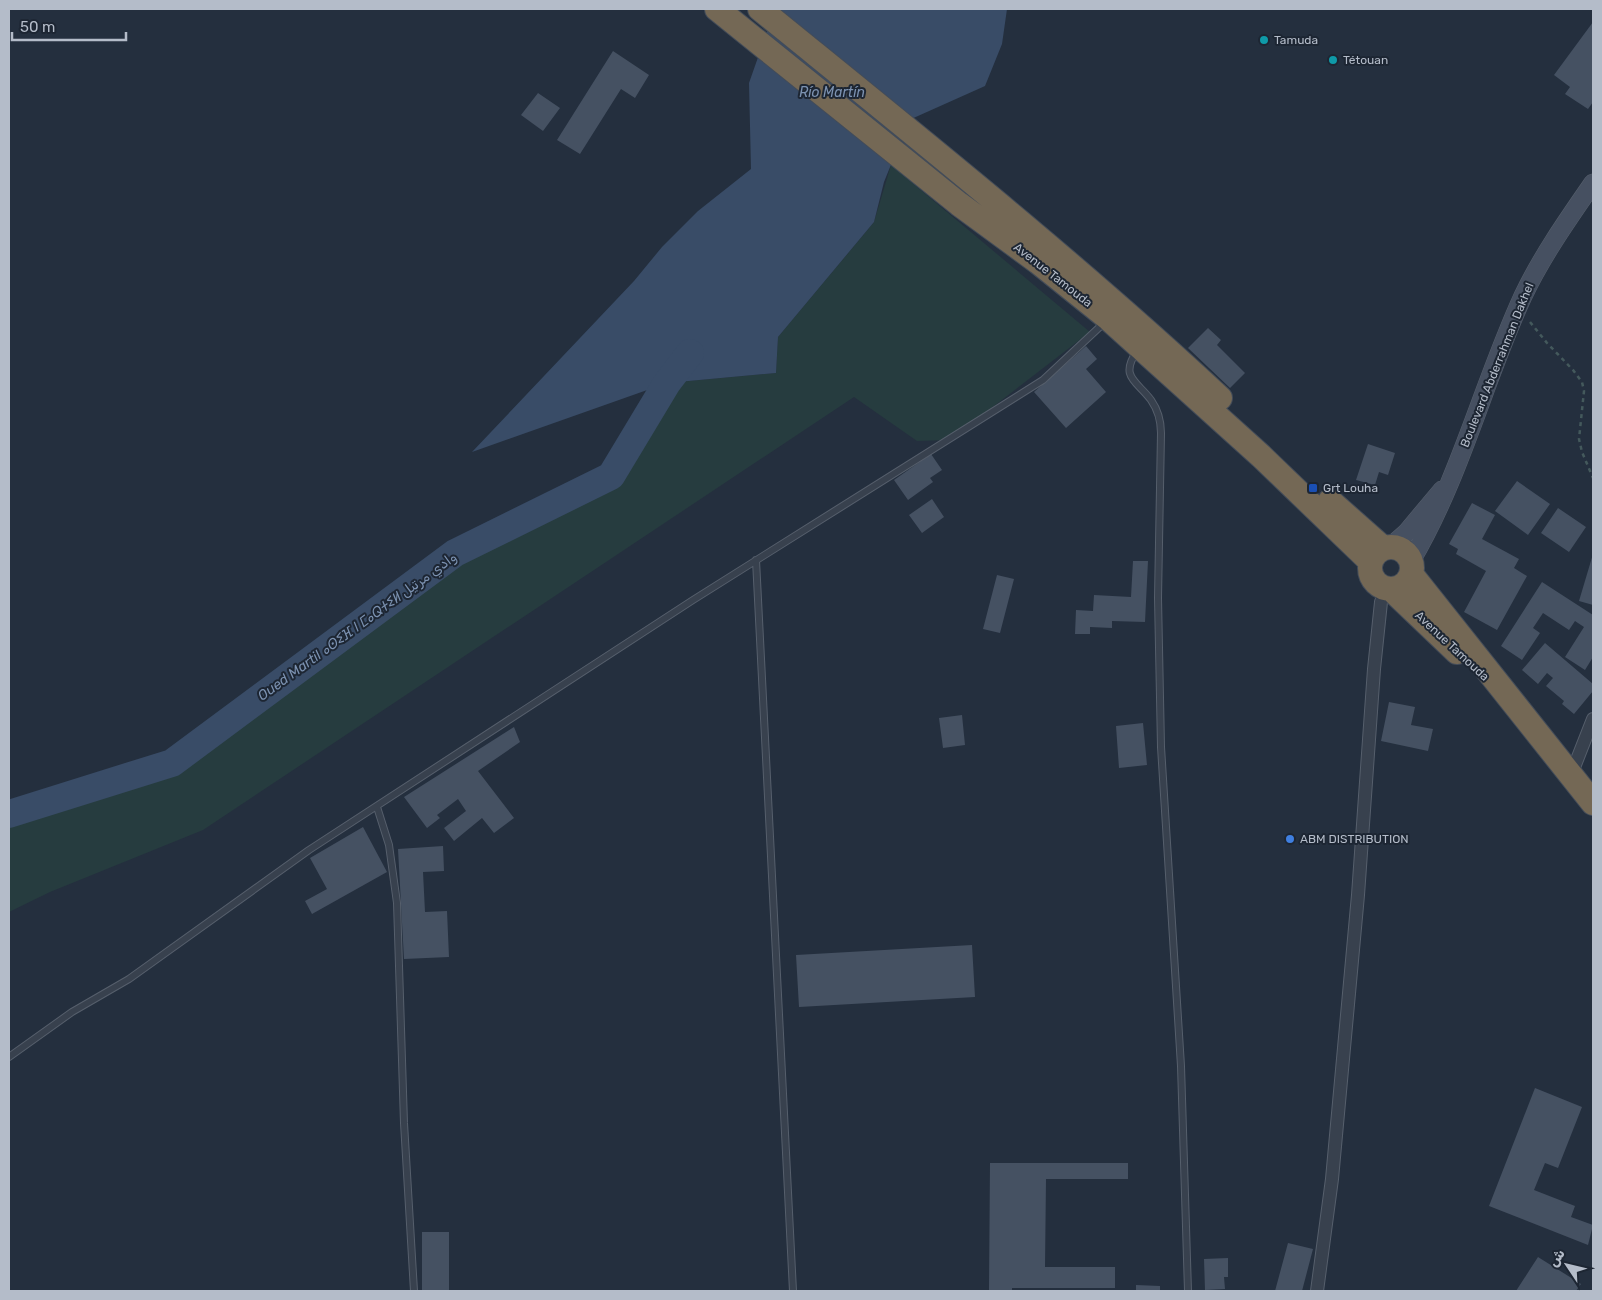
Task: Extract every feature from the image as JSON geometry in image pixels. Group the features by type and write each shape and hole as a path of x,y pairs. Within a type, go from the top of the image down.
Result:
{"highway":[{"name":"Avenue Tamouda","path":"717,9 959,204 1038,262 1109,319 1261,456 1512,703"},
{"name":"Avenue Tamouda","path":"760,9 1054,249 1148,331 1382,574"},
{"name":"Avenue Tamouda","path":"1382,574 1403,551 1411,568 1512,703 1593,803"},
{"path":"1382,574 1404,585 1411,568"}],"street":[{"name":"Boulevard Abderrahman Dakhel","path":"1411,568 1431,528 1454,474 1488,383 1534,274 1593,183"},
{"name":"Boulevard Abderrahman Dakhel","path":"1382,574 1406,533 1454,474"},
{"path":"1316,1291 1332,1179 1358,894 1382,574"},
{"path":"1571,775 1593,719"}],"lane":[{"path":"9,1057 72,1012 129,980 268,878 756,560 1043,380 1109,319"},
{"path":"1139,348 1130,365 1131,377 1155,408 1162,433 1158,598 1161,747 1181,1066 1188,1291"},
{"path":"756,560 793,1291"},
{"path":"377,807 389,845 397,903 403,1104 414,1291"}],"path":[{"path":"1518,309 1582,382 1584,391 1579,439 1593,478"}],"green space":[{"path":"891,165 1090,332 950,440 917,441 854,397 203,830 50,892 9,912 9,814 172,763 455,553 610,476 667,383 776,373 778,337 874,222"}],"water":[{"name":"Río Martín","path":"775,9 1007,9 1002,44 985,86 909,120 884,182 874,222 778,337 776,373 667,383 472,452 634,281 662,247 698,211 751,169 749,83"}],"building":[{"path":"1593,22 1593,102 1588,109 1565,94 1570,87 1554,75"},
{"path":"613,51 649,75 635,98 621,89 580,154 557,140"},
{"path":"538,93 560,108 543,131 521,115"},
{"path":"1208,328 1221,340 1217,345 1245,373 1230,388 1188,348"},
{"path":"1086,346 1097,359 1086,369 1106,392 1066,428 1034,392"},
{"path":"1368,444 1395,453 1388,475 1379,472 1375,485 1356,480"},
{"path":"931,454 942,470 930,478 933,482 908,500 894,480"},
{"path":"1517,481 1550,504 1528,535 1495,511"},
{"path":"932,499 944,517 922,533 909,515"},
{"path":"1472,503 1495,515 1482,539 1519,559 1514,568 1527,576 1497,630 1464,612 1486,571 1456,554 1458,549 1449,544"},
{"path":"1558,508 1586,527 1569,552 1541,533"},
{"path":"1593,554 1593,605 1579,601"},
{"path":"1133,561 1148,561 1145,622 1112,621 1112,628 1090,627 1090,634 1075,634 1076,610 1093,611 1094,595 1131,597"},
{"path":"997,575 1014,579 1000,633 983,629"},
{"path":"1542,582 1593,615 1593,657 1585,670 1565,657 1584,627 1575,621 1569,630 1543,613 1533,628 1540,633 1522,660 1501,646"},
{"path":"1545,643 1593,684 1593,691 1574,714 1562,704 1564,701 1546,686 1553,678 1547,673 1538,684 1522,670"},
{"path":"1389,702 1415,707 1411,725 1433,729 1428,751 1381,741"},
{"path":"962,715 965,745 943,748 939,718"},
{"path":"1143,723 1147,765 1119,768 1116,726"},
{"path":"514,727 520,742 478,771 514,818 494,833 482,818 454,841 444,828 466,811 458,799 437,815 440,818 427,828 404,797"},
{"path":"363,827 387,872 312,914 305,901 327,889 310,858"},
{"path":"443,846 444,871 423,872 425,912 447,911 449,957 404,959 398,849"},
{"path":"972,945 975,997 799,1007 796,955"},
{"path":"1535,1088 1582,1107 1558,1168 1545,1163 1534,1190 1575,1206 1571,1217 1593,1225 1588,1245 1489,1206"},
{"path":"990,1163 1128,1163 1128,1179 1046,1179 1045,1267 1115,1267 1115,1288 1012,1288 1012,1291 989,1291"},
{"path":"422,1232 449,1232 449,1291 422,1291"},
{"path":"1288,1243 1313,1249 1302,1291 1275,1291"},
{"path":"1538,1257 1581,1284 1576,1291 1516,1291"},
{"path":"1228,1258 1228,1277 1224,1277 1225,1289 1205,1290 1204,1259"},
{"path":"1136,1285 1160,1286 1160,1291 1136,1291"}],"waterway":[{"name":"Oued Martil ⴰⵙⵉⴼ ⵏ ⵎⴰⵕⵜⵉⵍ وادي مرتيل","path":"9,814 172,763 455,553 611,476 667,383 690,353"}],"place":[{"name":"Tamuda","path":"1264,40"},
{"name":"Tétouan","path":"1333,60"},
{"name":"Grt Louha","path":"1313,488"},
{"name":"ABM DISTRIBUTION","path":"1290,839"}]}
